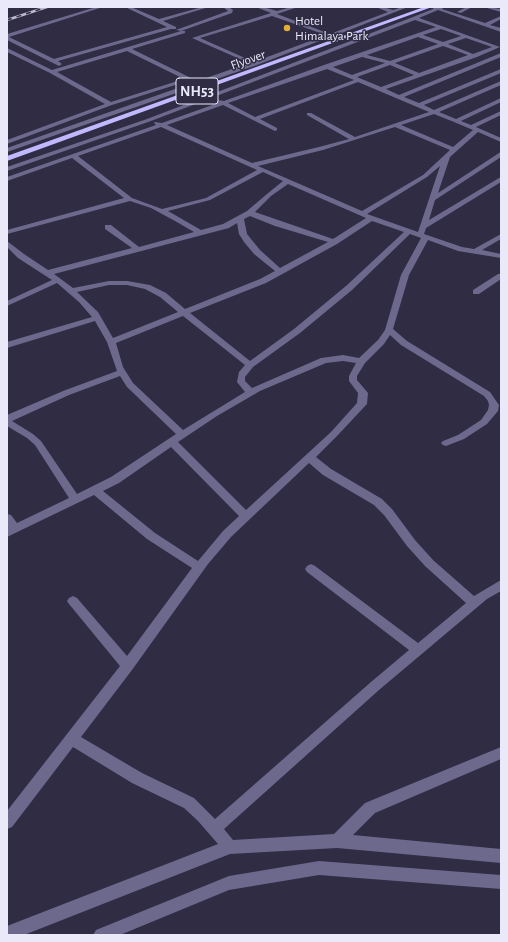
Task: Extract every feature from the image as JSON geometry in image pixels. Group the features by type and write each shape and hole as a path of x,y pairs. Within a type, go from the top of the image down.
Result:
{"highway":[{"name":"Flyover","path":"7,151 416,7"},
{"name":"Flyover","path":"7,159 430,7"}],"street":[{"path":"7,37 101,7"},
{"path":"128,7 254,64"},
{"path":"159,21 207,7"},
{"path":"52,72 181,31 230,12 230,10 225,7"},
{"path":"258,7 332,36"},
{"path":"195,38 296,7"},
{"path":"378,7 393,12"},
{"path":"7,151 332,36 406,7"},
{"path":"446,7 501,25"},
{"path":"459,12 470,7"},
{"path":"489,7 501,11"},
{"path":"7,169 149,120 415,18 437,8 501,30"},
{"path":"484,25 501,17"},
{"path":"415,18 465,36 500,52"},
{"path":"53,61 172,27"},
{"path":"7,179 441,27"},
{"path":"418,35 488,60"},
{"path":"254,119 390,63 465,36"},
{"path":"7,37 65,68"},
{"path":"7,142 110,104 189,79 127,49"},
{"path":"7,50 52,72 110,104"},
{"path":"382,89 473,55 500,52"},
{"path":"399,97 488,60 500,52"},
{"path":"362,55 390,63 436,82"},
{"path":"309,58 501,140"},
{"path":"472,67 479,70"},
{"path":"419,106 501,71"},
{"path":"486,72 501,78"},
{"path":"260,77 278,84"},
{"path":"252,165 321,149 354,139 434,112 501,84"},
{"path":"459,89 481,98"},
{"path":"210,96 275,129"},
{"path":"488,100 499,103"},
{"path":"456,121 499,103"},
{"path":"309,114 354,139"},
{"path":"362,214 425,176 455,150 474,128 501,114"},
{"path":"149,120 161,124 370,218 408,232 423,233 461,249 501,256"},
{"path":"395,125 455,150"},
{"path":"492,136 501,131"},
{"path":"433,199 501,154"},
{"path":"73,156 130,199 161,211 200,234"},
{"path":"7,822 128,666 199,567 227,534 345,423 362,404 363,393 353,381 353,376 361,361 381,342 389,330 405,275 423,233 447,156"},
{"path":"161,211 208,199 262,170"},
{"path":"423,233 501,179"},
{"path":"47,272 200,234 226,226 250,213 288,182"},
{"path":"7,232 114,202 130,199"},
{"path":"250,213 278,224 334,242"},
{"path":"111,342 280,272 334,242 370,218"},
{"path":"240,219 244,234 257,252 280,272"},
{"path":"108,228 137,249"},
{"path":"250,393 241,382 240,377 243,372 250,365 297,331 349,288 408,232"},
{"path":"474,252 501,236"},
{"path":"7,243 21,256 47,272 82,300 97,318 111,342 122,372 130,385 183,435"},
{"path":"476,292 501,276"},
{"path":"7,304 58,280"},
{"path":"70,291 109,283 127,283 152,290 163,295 202,328 250,365"},
{"path":"7,345 97,318"},
{"path":"389,330 415,350 487,394 492,400 493,411 484,422 473,430 446,443"},
{"path":"7,518 11,531 95,490 115,480 214,414 250,393 324,360 343,358 361,361"},
{"path":"7,420 66,393 122,372"},
{"path":"7,420 38,443 75,499"},
{"path":"172,442 246,516"},
{"path":"309,457 327,472 378,502 388,512 411,543 429,563 474,603"},
{"path":"95,490 122,514 151,536 199,567"},
{"path":"311,569 418,650"},
{"path":"214,829 375,686 474,603 501,585"},
{"path":"73,601 128,666"},
{"path":"72,739 137,778 189,803 203,816 230,847"},
{"path":"337,841 370,808 501,753"},
{"path":"7,934 230,847 337,841 501,856"},
{"path":"101,935 229,883 319,868 501,882"}],"railway":[{"path":"7,20 47,7"}],"place":[{"name":"Hotel Himalaya Park","path":"287,28"}]}
